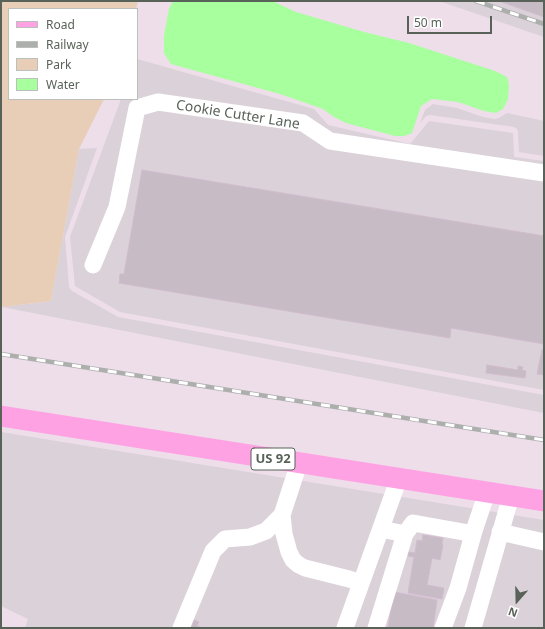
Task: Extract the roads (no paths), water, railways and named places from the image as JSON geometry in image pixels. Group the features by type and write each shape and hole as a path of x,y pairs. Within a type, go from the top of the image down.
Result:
{"main road":[{"name":"US 92","path":"1,416 544,501"}],"street":[{"name":"Cookie Cutter Lane","path":"93,265 117,207 137,108 158,102 303,123 330,140 544,173"},
{"path":"299,463 282,515 284,534 289,552 294,560 305,568 361,583"},
{"path":"345,628 399,478"},
{"path":"443,628 458,588 486,492"},
{"path":"473,628 511,496"},
{"path":"181,628 213,551 225,539 250,537 266,531 282,515"},
{"path":"376,628 405,534 413,523 469,533 474,531"},
{"path":"381,529 405,534"},
{"path":"500,532 544,542"}],"water":[{"path":"173,1 272,1 296,12 364,32 409,43 495,71 507,77 509,85 508,99 503,109 496,113 484,111 458,102 432,99 421,106 412,133 404,136 395,136 346,123 323,109 280,94 171,64 164,53 164,36 169,9"}],"railway":[{"path":"476,1 544,24"},
{"path":"1,354 544,440"}]}
